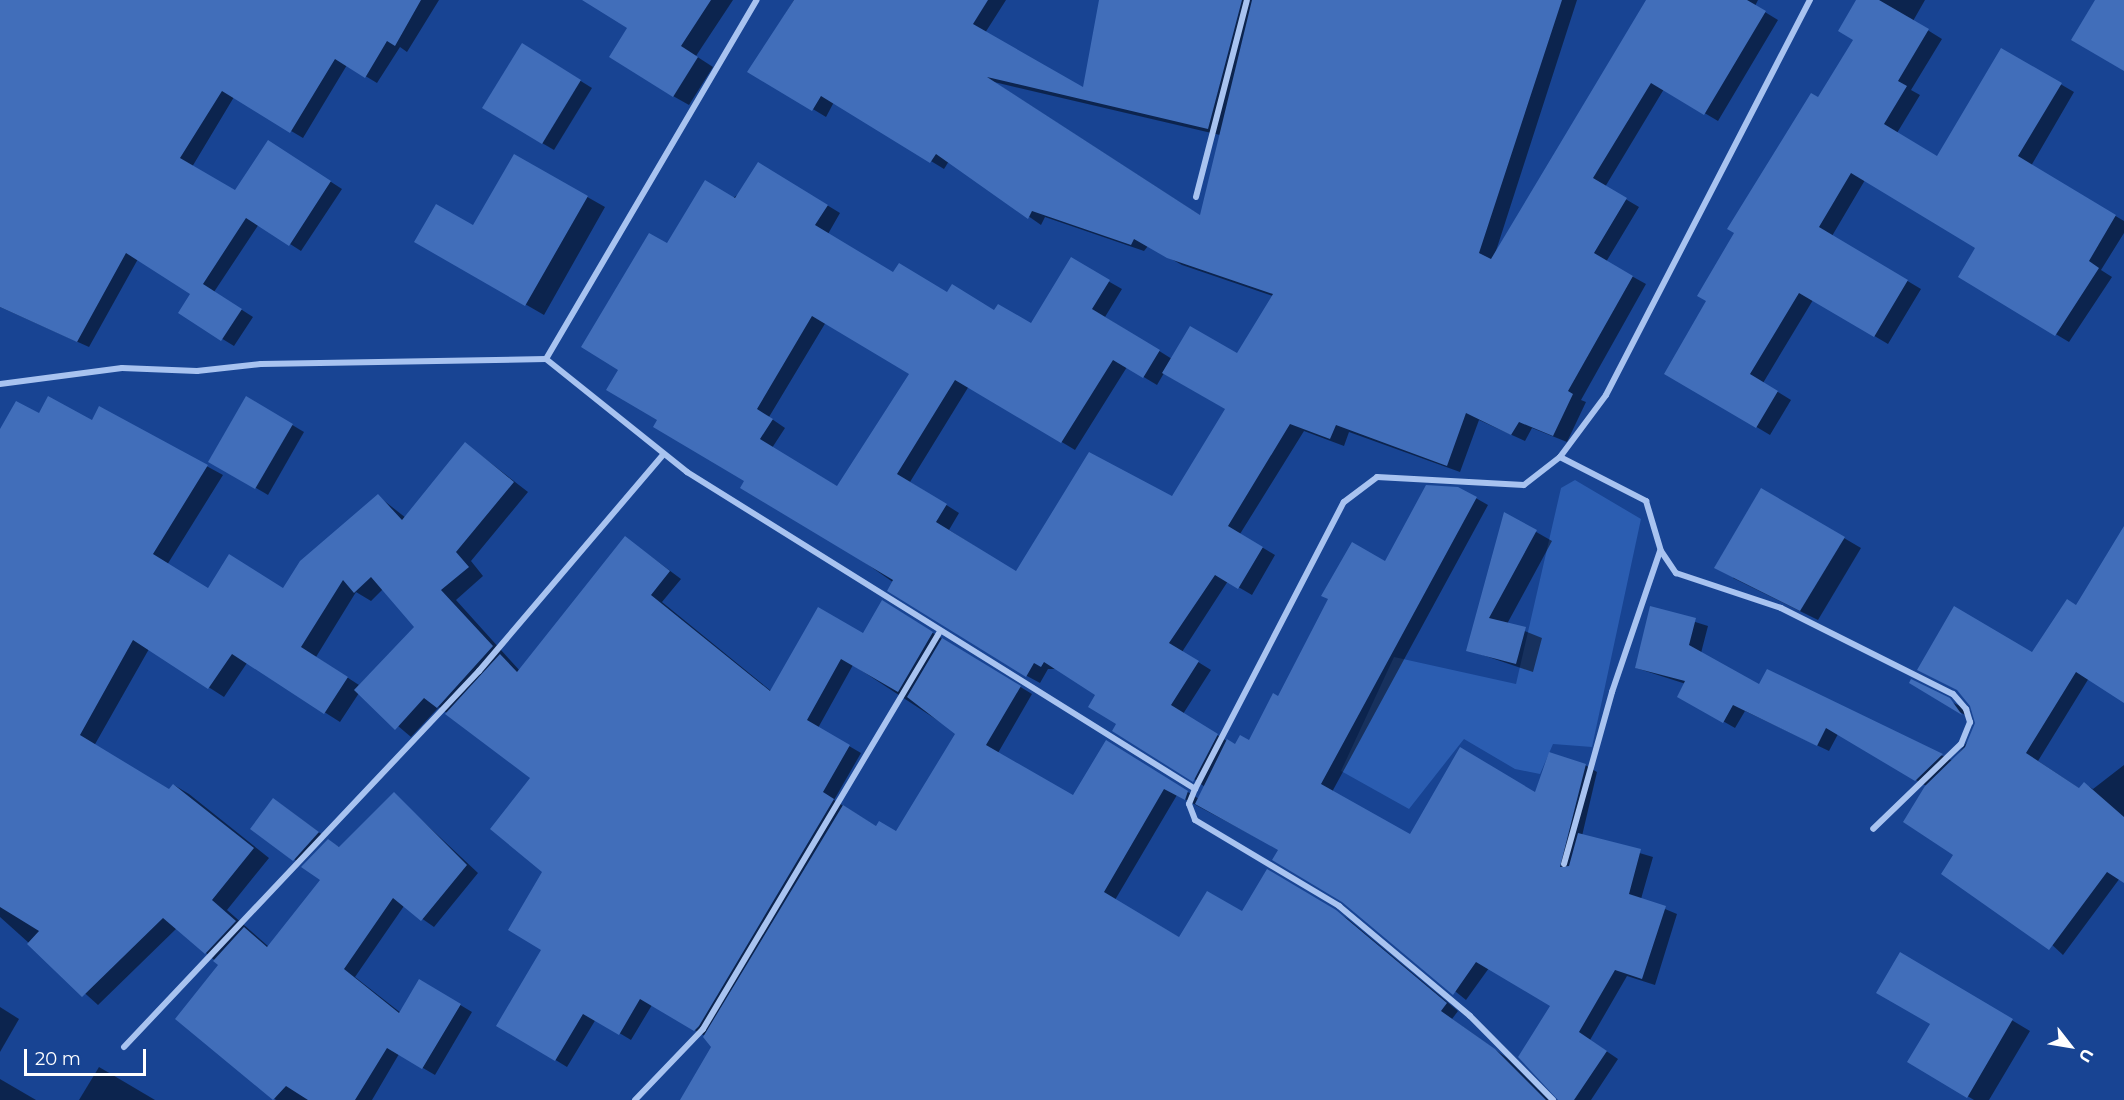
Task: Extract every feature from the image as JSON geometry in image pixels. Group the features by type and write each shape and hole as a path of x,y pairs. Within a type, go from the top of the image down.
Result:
{"street":[{"path":"546,359 757,0"},
{"path":"1196,197 1247,0"},
{"path":"1553,1100 1470,1016 1339,906 1195,820 1190,804 1195,789 1344,502 1377,477 1524,484 1560,457 1606,395 1810,0"},
{"path":"0,384 122,368 197,371 261,364 546,359 664,454 939,633 1195,789"},
{"path":"124,1047 478,670 664,454"},
{"path":"1560,457 1646,501 1666,564 1688,581 1781,608 1953,694 1966,709 1970,722 1961,744 1873,829"},
{"path":"1564,864 1612,692 1661,551"},
{"path":"635,1100 703,1029 939,633"}],"shaded area":[{"path":"1575,480 1641,519 1592,747 1553,744 1540,774 1515,769 1464,739 1409,809 1341,771 1394,657 1516,684 1561,488"}],"building":[{"path":"0,0 421,0 395,46 387,41 365,78 335,59 290,133 222,91 180,158 235,190 268,140 331,181 289,246 246,218 203,284 242,309 221,341 178,313 190,294 126,253 77,342 0,307"},
{"path":"582,0 711,0 681,46 698,57 673,97 609,57 627,28"},
{"path":"794,0 988,0 973,24 1083,87 1099,0 1242,0 1208,129 987,77 1200,215 1252,0 1562,0 1479,253 1491,259 1646,0 1747,0 1766,11 1704,115 1651,83 1593,178 1627,198 1594,253 1633,276 1568,391 1573,394 1553,436 1519,422 1511,435 1466,413 1447,466 1336,425 1330,439 1290,424 1228,526 1263,547 1238,589 1215,575 1169,643 1199,661 1171,705 1218,734 1193,782 1112,731 1116,724 1088,707 1095,695 1044,662 1041,667 1034,663 1026,677 887,591 893,580 740,488 744,481 653,427 657,420 606,390 618,370 581,347 649,233 667,243 705,180 735,198 758,162 828,205 815,225 893,272 899,263 947,292 952,284 994,310 998,304 1031,323 1071,257 1110,280 1092,309 1160,350 1143,378 1113,360 1061,443 955,380 897,474 947,504 936,522 1016,571 1089,452 1172,496 1225,409 1162,373 1190,326 1237,353 1273,294 1167,258 1134,239 1131,245 1032,211 1028,219 936,154 930,163 821,96 812,111 747,72","holes":["812,316 909,374 837,486 760,439 773,419 757,409"]},
{"path":"1856,0 1879,0 1929,29 1898,81 1907,86 1884,124 1937,156 2001,48 2062,83 2018,156 2116,215 2089,261 2099,268 2055,336 1958,277 1975,248 1851,173 1819,227 1908,280 1874,337 1799,293 1750,374 1778,391 1756,428 1664,374 1706,301 1697,296 1734,233 1727,229 1811,93 1818,97 1853,40 1838,31"},
{"path":"2095,0 2124,0 2124,71 2071,40"},
{"path":"522,43 581,80 542,144 482,108"},
{"path":"514,154 588,196 525,306 414,242 436,204 473,225"},
{"path":"48,396 92,420 99,406 208,465 153,554 208,588 229,554 283,588 300,561 378,494 402,520 465,442 514,482 456,552 469,567 441,590 493,646 437,708 424,698 395,730 354,690 414,627 371,577 354,593 343,580 301,647 348,677 324,714 232,654 208,689 133,640 80,735 169,789 173,784 254,848 212,900 236,921 205,954 163,918 82,997 27,944 39,931 0,907 0,429 16,401 39,413"},
{"path":"246,396 293,424 255,489 208,462"},
{"path":"1426,485 1458,487 1477,497 1321,784 1410,834 1460,747 1535,792 1549,752 1586,764 1560,867 1569,866 1578,833 1641,849 1629,894 1666,906 1642,979 1615,970 1579,1032 1607,1051 1574,1100 1558,1100 1518,1057 1550,1006 1476,962 1453,995 1342,902 1272,860 1278,850 1195,804 1227,739 1235,744 1240,735 1249,740 1273,693 1278,696 1328,599 1321,596 1352,542 1385,561"},
{"path":"1761,488 1845,537 1800,611 1714,568"},
{"path":"1504,512 1537,530 1489,618 1526,627 1516,664 1466,651"},
{"path":"2124,526 2124,703 2076,672 2026,753 2079,788 2084,782 2124,817 2124,883 2107,872 2049,950 1941,874 1953,855 1903,822 1925,786 1965,747 1975,723 1970,706 1957,690 1917,670 1954,606 2032,652 2067,599 2076,605"},
{"path":"625,536 670,571 651,595 770,691 818,607 863,633 882,600 933,632 898,692 841,659 807,720 850,745 823,792 834,799 699,1026 694,1031 640,999 619,1035 583,1014 555,1061 496,1026 541,950 508,930 542,872 490,829 530,778 445,714 500,654 517,672"},
{"path":"1650,606 1696,618 1689,645 1759,684 1767,669 1943,754 1915,781 1826,728 1817,746 1733,705 1723,723 1677,697 1685,681 1635,668"},
{"path":"942,638 1021,686 986,745 1073,795 1106,740 1188,791 1185,800 1164,789 1104,892 1179,937 1207,891 1242,911 1267,869 1336,910 1447,1003 1441,1011 1495,1049 1546,1100 680,1100 711,1047 703,1037 843,805 876,826 879,821 896,831 955,734 907,697"},
{"path":"1911,679 1950,698 1962,715 1909,683"},
{"path":"394,792 467,865 421,921 393,898 344,969 399,1013 419,979 461,1004 422,1069 387,1048 355,1100 308,1100 286,1086 273,1100 175,1019 218,965 213,961 244,927 267,947 320,880 301,867 328,839 339,847"},
{"path":"273,798 319,832 293,861 250,829"},
{"path":"1900,952 2013,1019 1967,1098 1907,1062 1930,1024 1876,993"}]}
